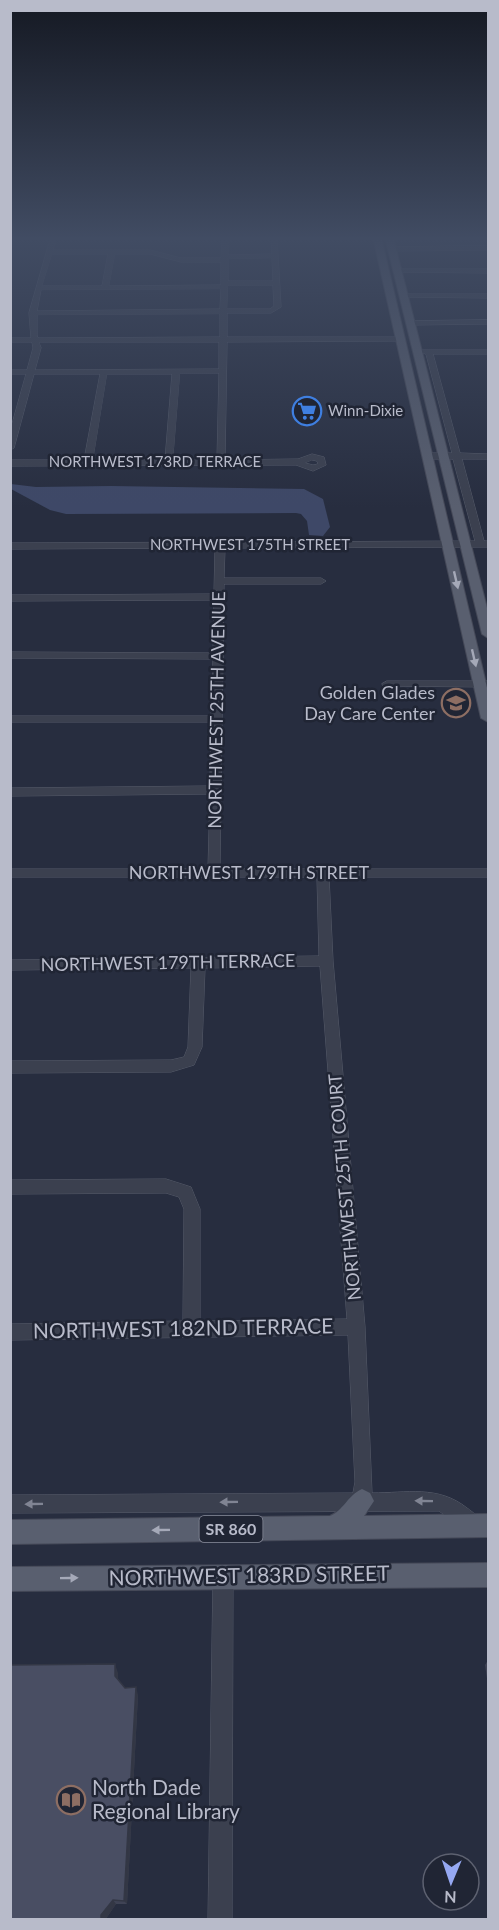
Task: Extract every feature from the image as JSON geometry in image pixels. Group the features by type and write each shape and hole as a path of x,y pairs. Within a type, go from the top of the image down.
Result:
{"main road":[{"path":"397,327 448,544 484,684 489,718"},
{"path":"412,327 489,634"},
{"path":"400,339 417,350"},
{"path":"413,393 428,393"},
{"path":"330,1528 344,1522 362,1501"},
{"name":"SR 860","path":"10,1532 482,1526"},
{"name":"NORTHWEST 183RD STREET","path":"10,1579 489,1575"}],"street":[{"path":"10,448 37,348 33,327"},
{"path":"221,462 223,327"},
{"path":"10,340 400,339"},
{"path":"417,350 489,352"},
{"path":"429,352 484,544"},
{"path":"88,463 104,371"},
{"path":"170,462 176,371"},
{"path":"10,372 223,371"},
{"path":"10,409 21,409"},
{"path":"428,456 489,456"},
{"name":"NORTHWEST 173RD TERRACE","path":"10,463 299,462"},
{"name":"NORTHWEST 175TH STREET","path":"10,546 484,544"},
{"name":"NORTHWEST 25TH AVENUE","path":"214,874 220,546"},
{"path":"220,581 321,581"},
{"path":"10,598 220,597"},
{"path":"10,655 218,656"},
{"path":"387,684 484,684"},
{"path":"10,719 217,719"},
{"path":"10,792 215,790"},
{"name":"NORTHWEST 179TH STREET","path":"10,873 489,873"},
{"name":"NORTHWEST 25TH COURT","path":"323,873 326,961 356,1327 364,1482 362,1501"},
{"name":"NORTHWEST 179TH TERRACE","path":"10,964 326,961"},
{"path":"10,1067 171,1066 189,1061 195,1047 198,963"},
{"path":"10,1187 166,1186 185,1192 192,1209 191,1328"},
{"name":"NORTHWEST 182ND TERRACE","path":"10,1332 356,1327"},
{"path":"10,1504 439,1502 482,1526"},
{"path":"220,1920 223,1576"}],"water":[{"path":"11,484 36,487 304,489 323,499 330,527 323,536 309,535 307,521 301,514 296,513 66,514 50,510 11,489"}],"building":[{"name":"North Dade Regional Library","path":"115,1664 115,1676 125,1688 136,1687 124,1901 113,1900 101,1915 101,1920 10,1920 10,1665"}],"place":[{"name":"Winn-Dixie","path":"307,411"},
{"name":"Golden Glades Day Care Center","path":"456,703"},
{"name":"North Dade Regional Library","path":"71,1800"}]}
